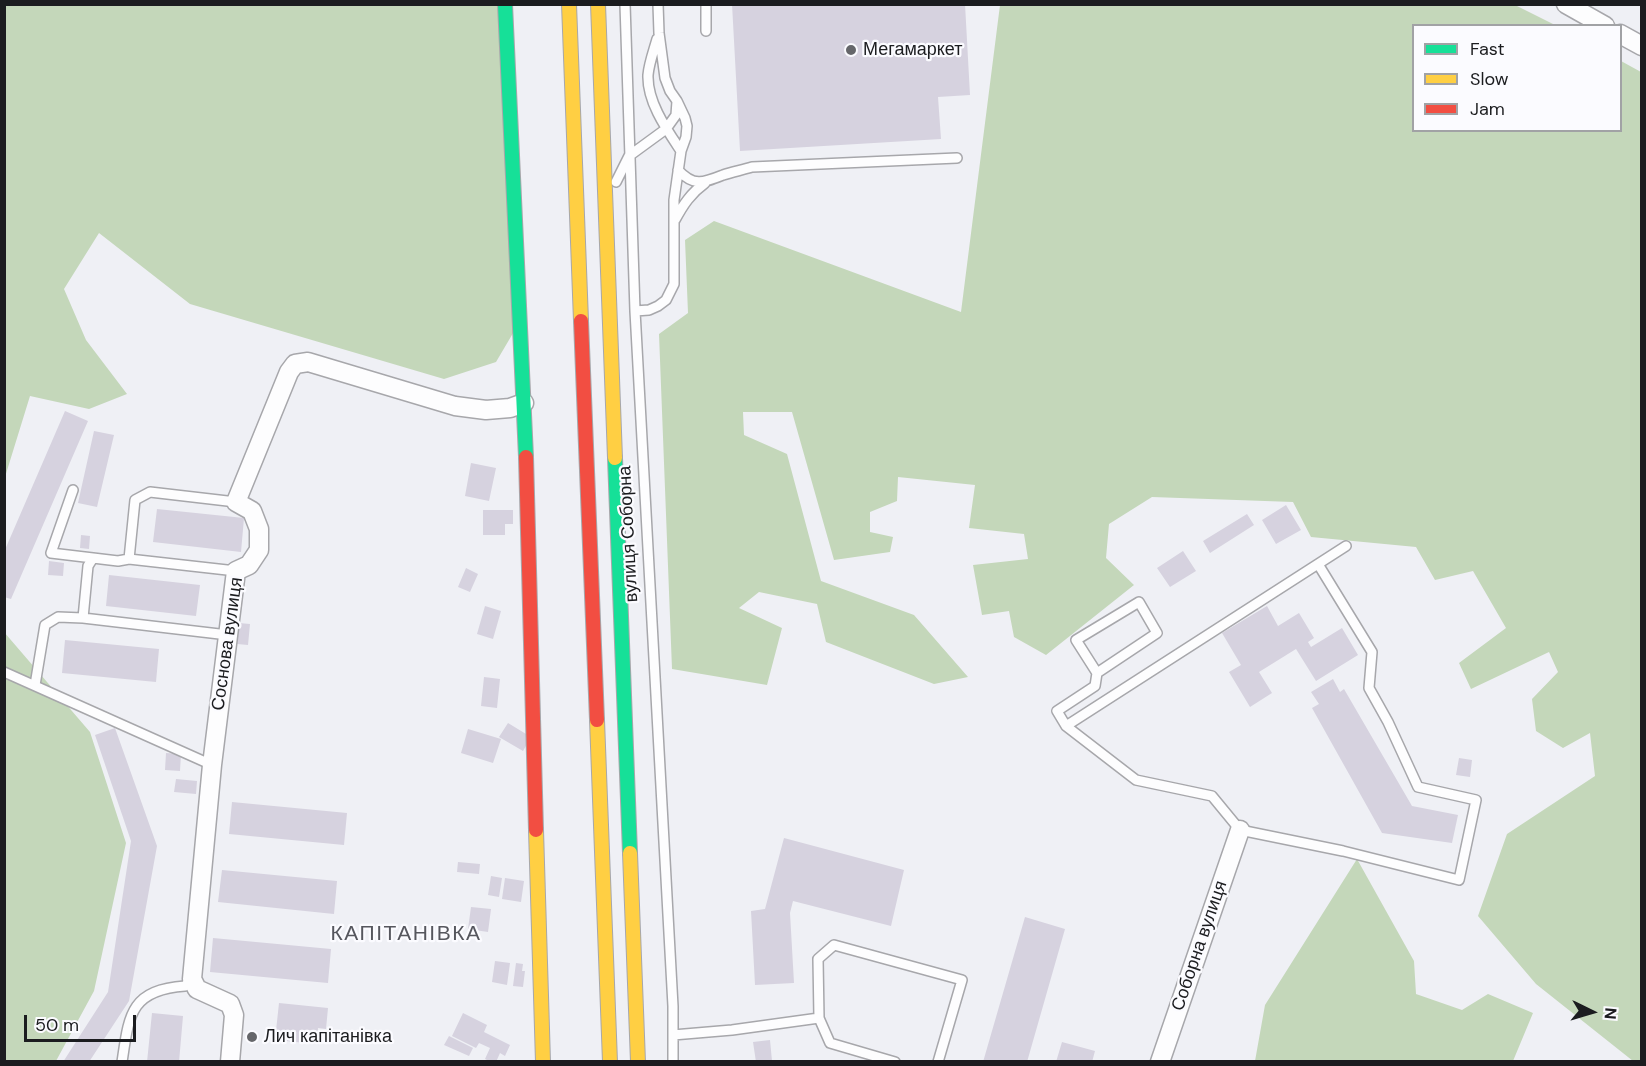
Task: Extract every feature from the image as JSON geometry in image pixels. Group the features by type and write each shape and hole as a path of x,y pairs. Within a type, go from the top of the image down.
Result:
{"main road":[{"path":"505,4 524,403 543,1062"},
{"path":"569,4 610,1062"},
{"path":"598,4 638,1062"}],"street":[{"path":"1566,4 1601,24"},
{"path":"1622,35 1641,46"},
{"path":"236,502 289,372 295,364 308,362 455,406 486,410 510,408 524,403"},
{"name":"Соснова вулиця","path":"192,979 212,765 236,571 249,565 259,550 259,529 252,511 236,502"},
{"name":"Соборна вулиця","path":"1160,1062 1240,830"},
{"path":"192,979 197,988 230,1004 234,1015 230,1062"}],"lane":[{"name":"вулиця Соборна","path":"625,4 635,311 672,994 673,1062"},
{"path":"635,311 658,306 666,300 674,284 674,223 678,170 687,126 665,78 658,4"},
{"path":"706,4 706,31"},
{"path":"659,33 648,75 652,95 666,129 681,151"},
{"path":"606,210 618,175 629,156 666,129 676,115 677,101"},
{"path":"674,223 683,204 698,188 724,175 752,167 957,158"},
{"path":"678,170 687,180 707,182"},
{"path":"72,490 51,553 236,571"},
{"path":"129,559 135,501 150,492 236,502"},
{"path":"1066,726 1346,546"},
{"path":"83,618 88,566 93,558"},
{"path":"1097,673 1157,633 1139,602 1076,640 1097,673 1095,686 1057,711 1066,726 1136,780 1212,796 1240,830 1343,851 1460,880 1476,800 1418,787 1388,722 1369,688 1372,652 1318,564"},
{"path":"35,685 45,626 58,617 228,635"},
{"path":"4,672 212,765"},
{"path":"895,1062 830,1043 819,1018 818,959 834,945 962,980 938,1062"},
{"path":"122,1062 129,1018 138,1005 150,994 167,988 185,986 192,979"},
{"path":"673,1035 732,1030 819,1018"}],"green space":[{"path":"5,5 500,5 519,323 496,362 444,379 190,304 99,233 64,289 86,340 127,394 89,409 30,396 5,477"},
{"path":"1000,5 1515,5 1553,24 1412,24 1412,132 1622,132 1622,62 1641,72 1641,1061 1633,1061 1536,984 1478,916 1507,834 1595,776 1590,733 1563,748 1536,731 1532,699 1558,672 1549,652 1471,689 1459,663 1506,628 1473,571 1435,580 1416,547 1311,537 1293,502 1152,497 1109,524 1106,558 1134,585 1046,655 1014,637 1009,611 982,615 973,565 1028,559 1024,534 969,528 975,485 898,477 897,501 870,512 870,532 893,537 890,552 834,560 792,412 743,412 744,435 787,454 821,581 914,615 968,677 934,684 826,642 817,604 759,592 739,608 782,628 767,685 672,669 659,334 688,313 685,240 714,221 961,312"},
{"path":"4,632 90,732 126,843 94,991 56,1061 5,1061"},
{"path":"1357,859 1414,961 1416,994 1462,1010 1488,994 1533,1013 1513,1061 1255,1061 1265,1005"}],"building":[{"name":"Мегамаркет","path":"732,4 965,4 970,95 938,97 941,139 740,151"},
{"path":"65,411 88,421 11,599 4,597 4,552"},
{"path":"94,431 114,435 97,507 78,503"},
{"path":"471,463 496,468 489,501 465,496"},
{"path":"1286,505 1301,530 1276,544 1262,520"},
{"path":"157,509 244,518 241,552 153,542"},
{"path":"483,510 513,510 513,524 505,524 505,535 483,535"},
{"path":"1247,514 1254,525 1210,553 1203,541"},
{"path":"81,535 90,536 89,549 80,548"},
{"path":"1183,551 1196,571 1170,587 1157,568"},
{"path":"49,561 64,563 63,576 48,575"},
{"path":"466,568 478,574 470,592 458,587"},
{"path":"109,575 200,585 196,616 106,606"},
{"path":"485,606 501,611 493,639 477,634"},
{"path":"1267,606 1278,626 1299,613 1314,638 1308,642 1311,647 1342,628 1358,655 1316,681 1296,649 1259,672 1272,693 1250,707 1229,672 1241,665 1222,633"},
{"path":"239,623 250,624 248,645 237,644"},
{"path":"65,640 159,649 156,682 62,673"},
{"path":"484,677 500,679 497,708 481,706"},
{"path":"1333,679 1340,692 1344,689 1412,806 1458,815 1452,843 1382,833 1312,708 1319,704 1311,692"},
{"path":"508,723 531,737 523,751 499,737"},
{"path":"115,728 157,846 129,1001 89,1062 63,1062 108,992 131,841 95,735"},
{"path":"468,729 501,739 493,763 461,753"},
{"path":"166,753 181,754 180,771 165,770"},
{"path":"1459,758 1472,760 1470,777 1456,775"},
{"path":"176,779 197,781 196,794 174,792"},
{"path":"232,802 347,813 344,845 229,834"},
{"path":"784,838 904,870 891,926 793,901 790,913 794,983 755,985 751,911 765,909"},
{"path":"458,862 480,864 479,874 457,872"},
{"path":"222,870 337,881 334,914 218,902"},
{"path":"491,876 502,878 499,897 488,895"},
{"path":"505,878 524,881 521,902 502,899"},
{"path":"471,907 491,909 488,932 468,929"},
{"path":"1025,917 1065,929 1027,1062 983,1062"},
{"path":"213,938 331,949 328,983 210,972"},
{"path":"495,961 510,963 507,985 492,982"},
{"path":"516,963 523,964 522,971 525,971 523,987 513,986"},
{"path":"279,1003 328,1008 326,1029 318,1028 317,1044 275,1040"},
{"path":"152,1013 183,1016 179,1062 147,1062"},
{"path":"463,1013 487,1025 484,1032 510,1045 505,1056 500,1053 496,1062 491,1062 485,1059 490,1048 479,1043 476,1048 452,1036"},
{"path":"449,1036 473,1048 469,1056 444,1045"},
{"path":"770,1040 772,1061 756,1062 753,1042"},
{"path":"1062,1042 1095,1051 1092,1062 1056,1062"}],"traffic: fast":[{"path":"505,4 526,457"},
{"path":"615,458 630,853"}],"traffic: slow":[{"path":"569,4 581,321"},
{"path":"598,4 615,458"},
{"path":"597,720 610,1062"},
{"path":"536,830 543,1062"},
{"path":"630,853 638,1062"}],"traffic: jam":[{"path":"581,321 597,720"},
{"path":"526,457 536,830"}],"place":[{"name":"Мегамаркет","path":"851,50"},
{"name":"Лич капітанівка","path":"252,1037"}],"district":[{"name":"КАПІТАНІВКА","path":"406,934"}]}
